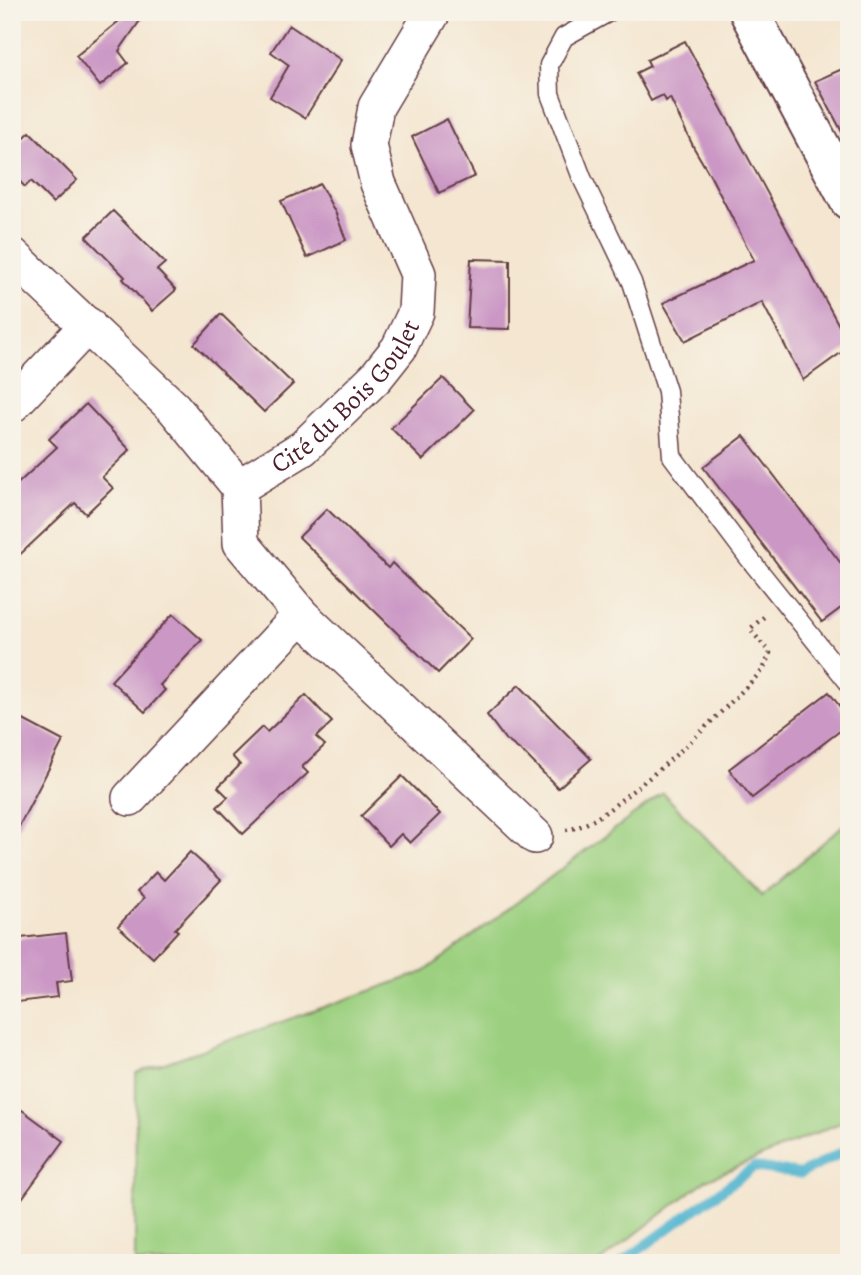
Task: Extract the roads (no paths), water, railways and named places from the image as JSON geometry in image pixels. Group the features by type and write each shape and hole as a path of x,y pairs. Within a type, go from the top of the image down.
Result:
{"main road":[{"path":"749,12 849,200"}],"street":[{"name":"Cité du Bois Goulet","path":"239,487 303,448 376,377 399,348 416,312 418,274 378,183 369,145 376,107 433,12"},
{"name":"Cité du Bois Goulet","path":"12,255 174,408 239,487 241,544 300,615 535,836"},
{"path":"12,405 88,325"},
{"path":"131,798 300,615"}],"lane":[{"path":"609,12 564,37 549,65 550,93 582,178 632,282 667,391 673,456 849,683"}],"waterway":[{"path":"621,1263 754,1167 800,1174 849,1149"}]}
